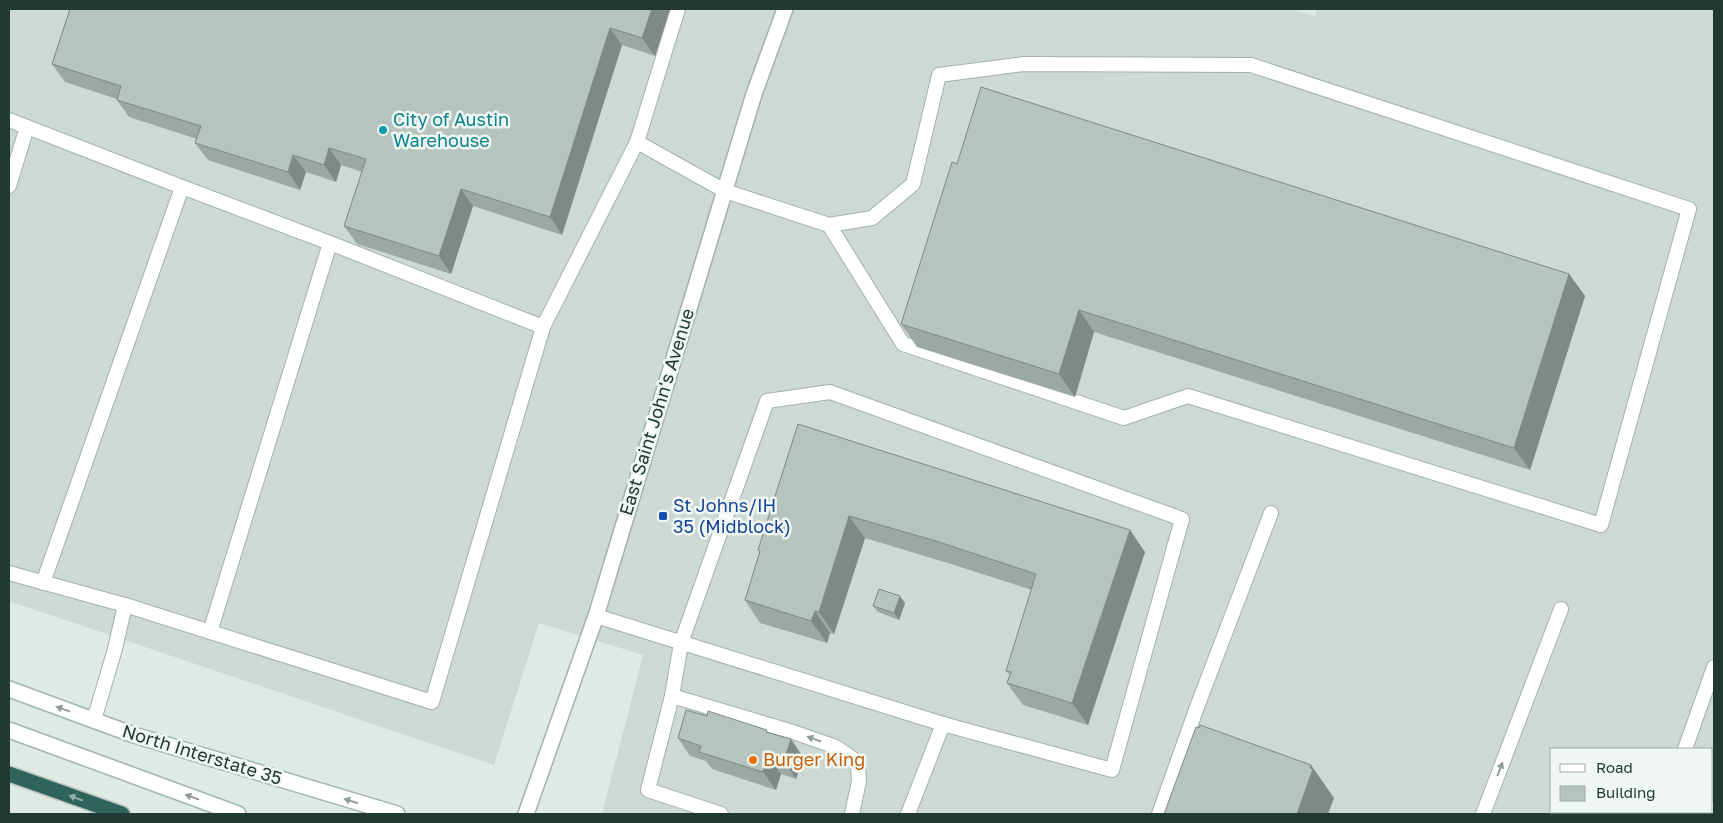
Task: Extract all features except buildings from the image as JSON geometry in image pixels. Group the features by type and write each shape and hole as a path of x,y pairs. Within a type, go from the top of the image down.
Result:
{"highway":[{"path":"9,774 122,814"}],"street":[{"name":"East Saint John's Avenue","path":"526,814 596,616 754,94 785,9"},
{"name":"North Interstate 35","path":"9,689 134,735 389,813"},
{"path":"9,730 238,814"}],"lane":[{"path":"9,573 126,605 432,702 543,327 638,142 678,9"},
{"path":"638,142 725,191 829,225 872,218 913,184 939,75 1024,64 1251,66 1689,209 1601,525 1188,396 1124,418 903,344 829,225"},
{"path":"9,120 543,327"},
{"path":"9,186 27,127"},
{"path":"43,583 182,187"},
{"path":"210,632 330,243"},
{"path":"596,616 681,644 943,724 1112,770 1182,519 830,392 766,401 681,644 672,696 648,790 721,814"},
{"path":"1159,814 1271,513"},
{"path":"94,720 126,605"},
{"path":"1482,814 1561,609"},
{"path":"1685,748 1714,667"},
{"path":"672,696 836,747 852,758 858,766 859,781 852,814"},
{"path":"908,814 943,724"}],"shaded area":[{"path":"9,9 1288,9 1315,16 1317,9 1714,9 1714,814 602,814 643,655 539,623 494,765 9,601"}],"place":[{"name":"City of Austin Warehouse","path":"383,130"},
{"name":"St Johns/IH 35 (Midblock)","path":"663,516"},
{"name":"Burger King","path":"753,760"}]}
